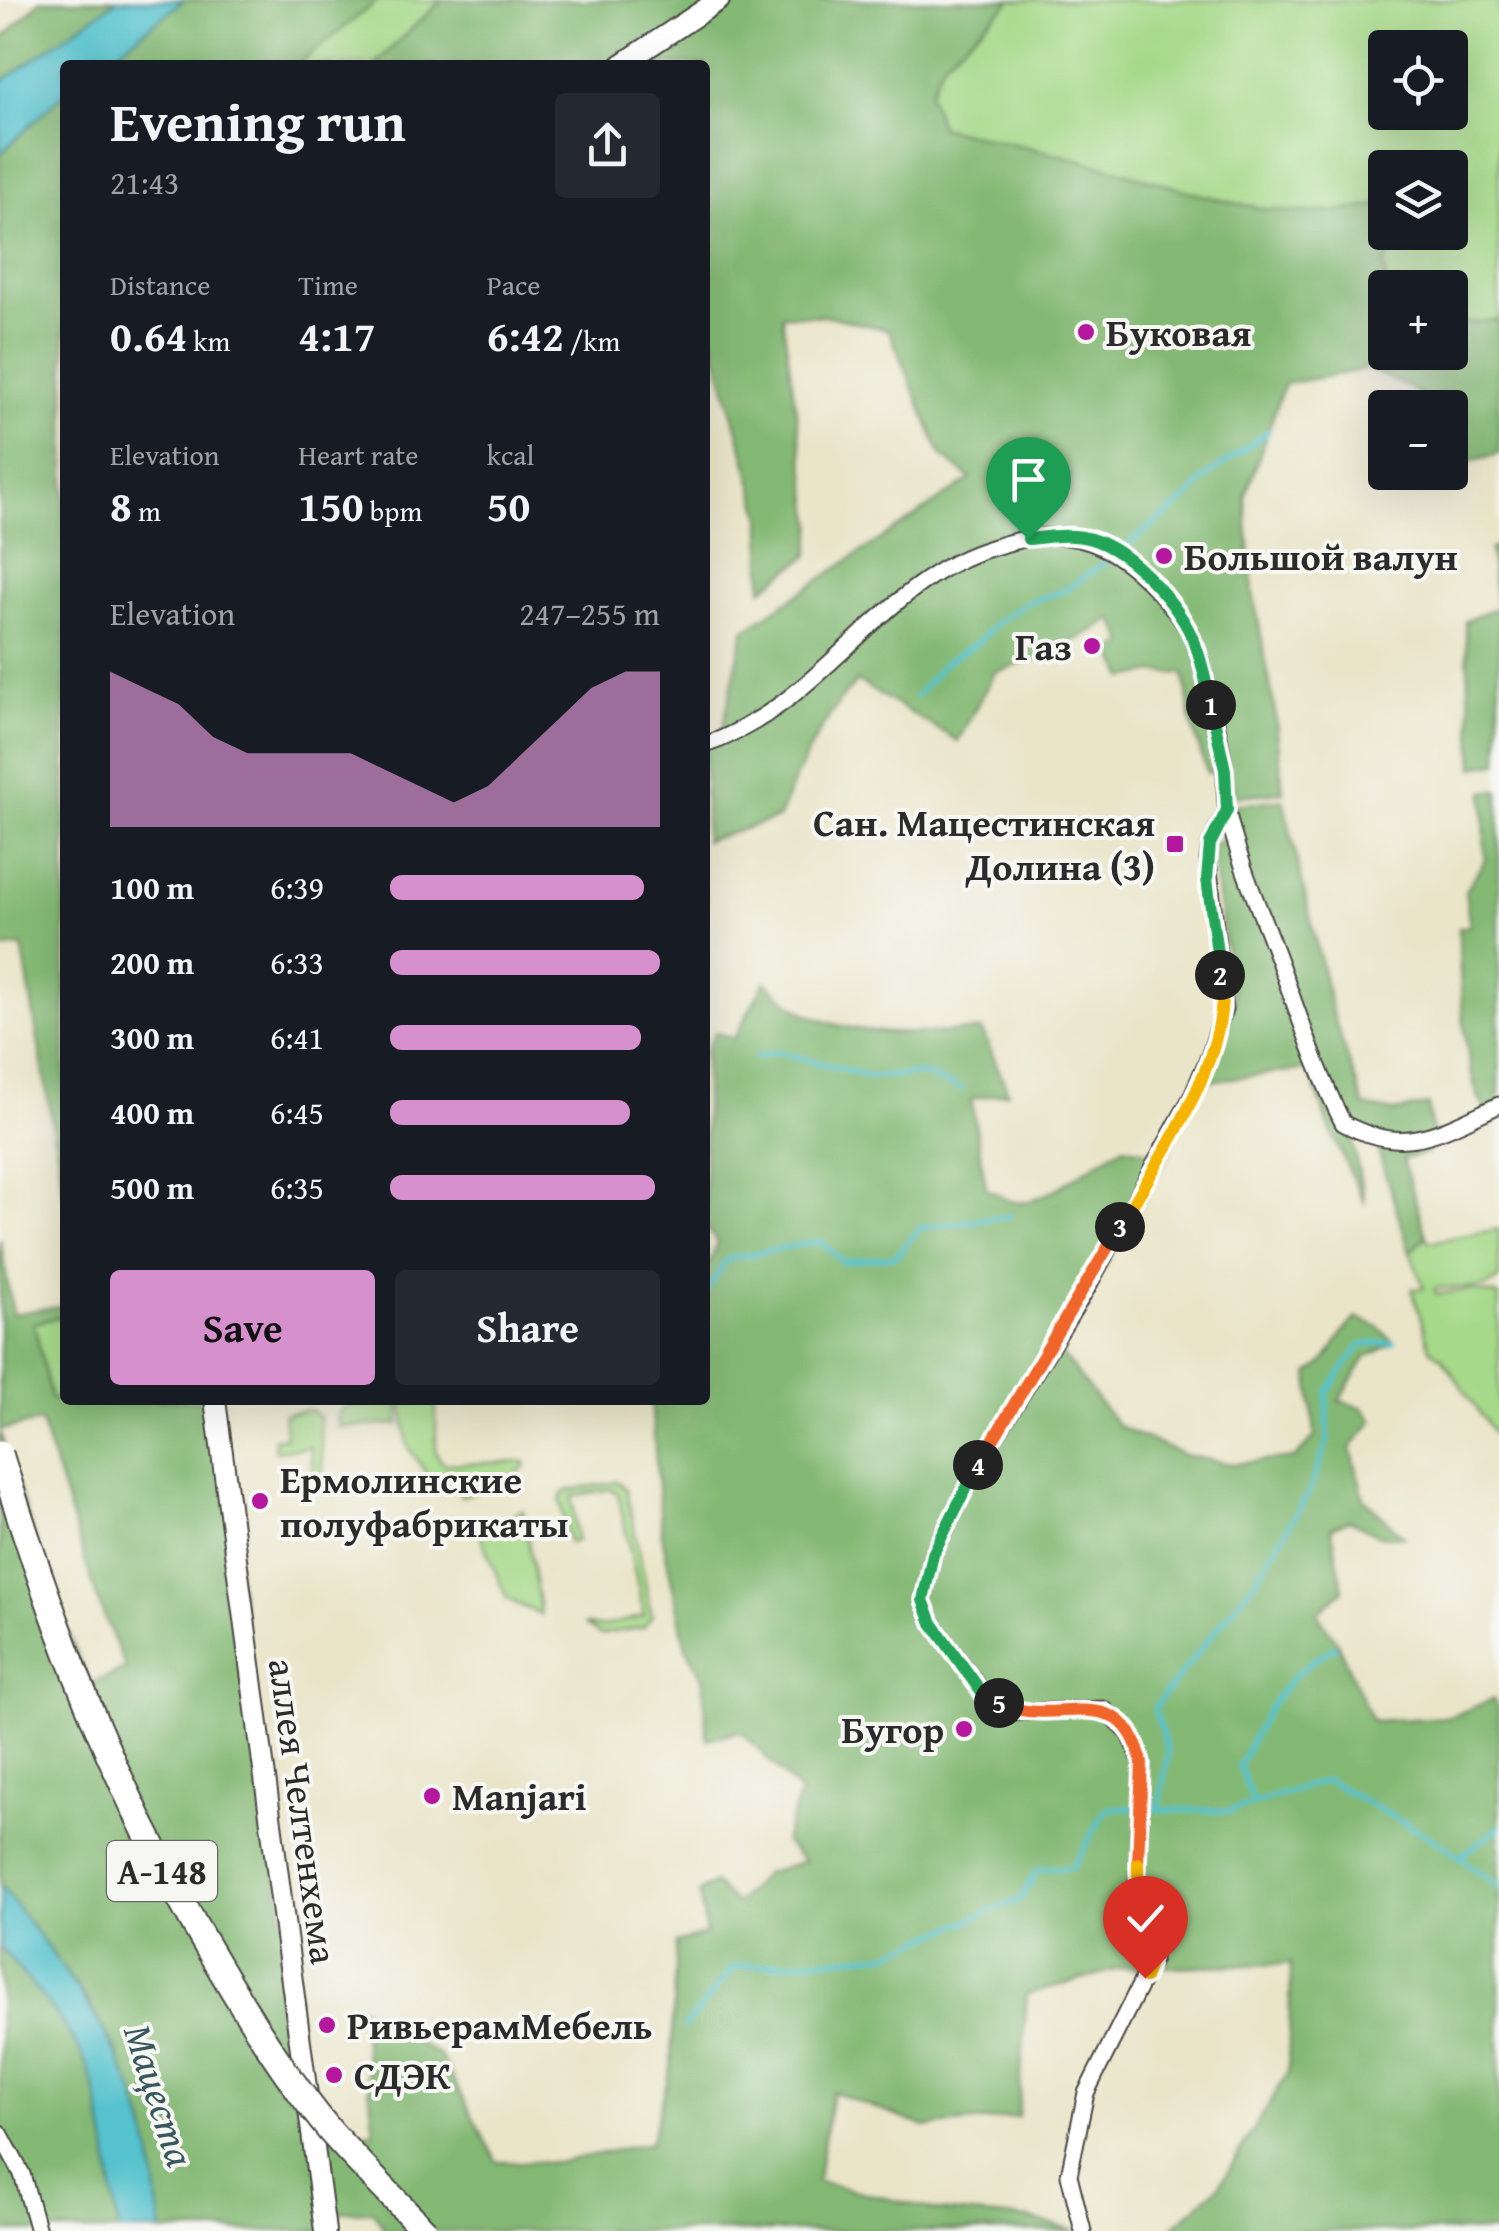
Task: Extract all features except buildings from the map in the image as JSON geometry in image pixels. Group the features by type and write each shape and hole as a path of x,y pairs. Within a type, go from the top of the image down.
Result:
{"highway":[{"name":"А-148","path":"0,1454 50,1614 119,1785 174,1894 254,2025 330,2130 426,2231"}],"main road":[{"path":"629,60 719,0"},
{"name":"аллея Челтенхема","path":"217,1405 325,2231"}],"street":[{"path":"710,742 812,683 918,583 980,552 1028,539 1076,537 1114,550 1170,604 1195,642 1218,732 1227,810 1329,1094 1343,1122 1368,1137 1396,1142 1432,1135 1499,1104"},
{"path":"1083,2231 1070,2175 1086,2093 1153,1960 1137,1882 1139,1748 1118,1718 1092,1708 1017,1712 982,1693 932,1623 923,1600 933,1554 978,1465 1087,1288 1192,1096 1210,1054 1224,1009 1208,860 1210,844 1227,810"},
{"path":"0,2133 22,2174 38,2231"}],"green space":[{"path":"41,0 117,0 0,83 0,41"},
{"path":"184,0 378,0 303,60 106,60"},
{"path":"378,0 442,0 379,60 303,60"},
{"path":"442,0 1012,0 944,61 929,93 940,127 1242,205 1311,212 1368,206 1368,250 1391,250 1385,270 1368,270 1368,369 1284,384 1245,497 1253,592 1275,711 1283,792 1235,796 1225,770 1207,773 1191,721 1184,674 1154,672 1125,678 1112,651 1125,643 1113,619 1049,655 995,672 958,741 857,681 812,746 779,818 710,839 710,743 720,740 744,630 971,479 941,455 889,330 828,316 782,315 813,526 809,555 762,589 762,518 713,342 710,343 710,60 379,60"},
{"path":"1012,0 1499,0 1499,320 1468,323 1468,270 1385,270 1391,250 1468,250 1468,150 1368,150 1368,206 1311,212 1276,210 1208,197 1083,161 940,127 929,93 944,61"},
{"path":"60,97 60,1170 22,946 0,949 0,154"},
{"path":"1499,320 1499,454 1468,461 1468,390 1414,390 1370,370 1468,370 1468,323"},
{"path":"1499,547 1499,763 1474,767 1465,621 1497,608 1490,549"},
{"path":"1499,790 1499,1105 1486,1110 1478,1096 1467,1051 1459,928 1470,926 1465,891 1485,860 1484,792"},
{"path":"1283,799 1332,1012 1364,1106 1395,1112 1428,1105 1432,1135 1428,1153 1403,1159 1426,1236 1410,1252 1374,1138 1350,1128 1365,1204 1329,1127 1309,1069 1207,1081 1234,1002 1210,844 1226,839 1238,846 1233,805"},
{"path":"765,982 803,1012 851,1028 916,1033 982,1030 1008,1092 971,1099 986,1188 1015,1202 1041,1197 1125,1146 1145,1151 1171,1149 1058,1350 1118,1426 1183,1455 1232,1464 1295,1458 1315,1436 1309,1374 1325,1360 1349,1325 1357,1318 1379,1327 1394,1343 1365,1358 1339,1401 1362,1407 1373,1421 1351,1448 1364,1499 1403,1536 1378,1535 1349,1520 1331,1527 1343,1590 1317,1613 1337,1642 1372,1721 1450,1717 1493,1699 1499,1711 1499,2231 1169,2231 1219,2186 1288,2073 1291,1964 1122,1968 1027,1994 1018,2117 926,2127 832,2092 817,2181 938,2211 1031,2219 1075,2231 386,2231 373,2211 341,2212 335,2231 162,2231 146,2130 117,2052 87,2000 0,1885 0,1432 59,1613 90,1684 126,1669 97,1598 41,1422 0,1430 0,1239 13,1314 60,1306 60,1317 34,1323 51,1399 60,1399 60,1405 216,1405 312,2136 374,2132 360,2007 440,2056 497,2162 560,2162 650,2143 671,2069 676,1943 706,1934 699,1892 714,1883 736,1904 765,1873 804,1861 784,1842 800,1793 741,1731 707,1739 703,1678 686,1647 662,1536 651,1405 710,1405 710,1260 718,1243 710,1233 710,1042 715,1032 734,1039"},
{"path":"1499,1229 1499,1279 1486,1287 1435,1288 1436,1294 1471,1290 1499,1296 1499,1441 1442,1358 1430,1349 1412,1289 1424,1288 1410,1252 1426,1236 1429,1242"},
{"path":"60,1317 60,1398 51,1400 34,1323"},
{"path":"399,1405 399,1424 338,1427 338,1413 346,1406"},
{"path":"402,1405 433,1405 436,1453 443,1464 525,1462 525,1467 505,1482 462,1496 446,1477 429,1478 408,1446"},
{"path":"310,1410 319,1416 324,1484 315,1485 310,1447 275,1451 274,1439 286,1437 284,1414"},
{"path":"617,1482 626,1489 652,1616 644,1627 600,1635 584,1624 600,1627 644,1616 618,1494 612,1489 572,1496 577,1541 569,1543 560,1499 566,1491"},
{"path":"523,1510 541,1615 507,1599 477,1528"},
{"path":"0,1947 62,2023 89,2070 101,2114 119,2231 0,2231"}],"water":[{"path":"117,0 184,0 106,60 60,60 60,97 0,154 0,83"},
{"path":"0,1885 85,2001 121,2063 146,2131 162,2231 119,2231 101,2114 89,2070 62,2023 0,1947"}],"waterway":[{"path":"1127,545 1186,500 1206,477 1269,431"},
{"path":"916,696 944,663 978,642 997,622 1026,603 1066,590 1107,561"},
{"path":"755,1057 780,1052 871,1077 922,1074 962,1089"},
{"path":"710,1286 727,1259 820,1241 843,1262 896,1256 920,1228 1010,1216"},
{"path":"1159,1808 1168,1752 1154,1708 1255,1581 1308,1494 1328,1440 1327,1392 1362,1344 1394,1343"},
{"path":"1253,1803 1239,1765 1257,1729 1288,1683 1335,1647"},
{"path":"685,2027 734,1967 887,1954 1021,1899 1037,1870 1073,1867 1107,1808 1229,1811 1326,1780 1439,1842 1499,1887"},
{"path":"1459,1857 1499,1828"}],"place":[{"name":"Буковая","path":"1086,332"},
{"name":"Большой валун","path":"1164,556"},
{"name":"Газ","path":"1092,646"},
{"name":"Сан. Мацестинская Долина (3)","path":"1175,844"},
{"name":"Ермолинские полуфабрикаты","path":"260,1501"},
{"name":"Бугор","path":"964,1729"},
{"name":"Manjari","path":"432,1796"},
{"name":"РивьерамМебель","path":"327,2025"},
{"name":"СДЭК","path":"334,2075"}],"route":[{"path":"1028,539 1061,535 1091,539 1114,550 1170,604 1195,642 1225,770 1227,810 1210,844 1207,879 1224,1009 1192,1096 1087,1288 978,1465 933,1554 923,1600 932,1623 982,1693 1017,1712 1104,1709 1118,1718 1139,1748 1142,1763 1137,1882 1154,1950 1145,1978"}],"water label":[{"name":"Мацеста","path":"160,2095"}]}
